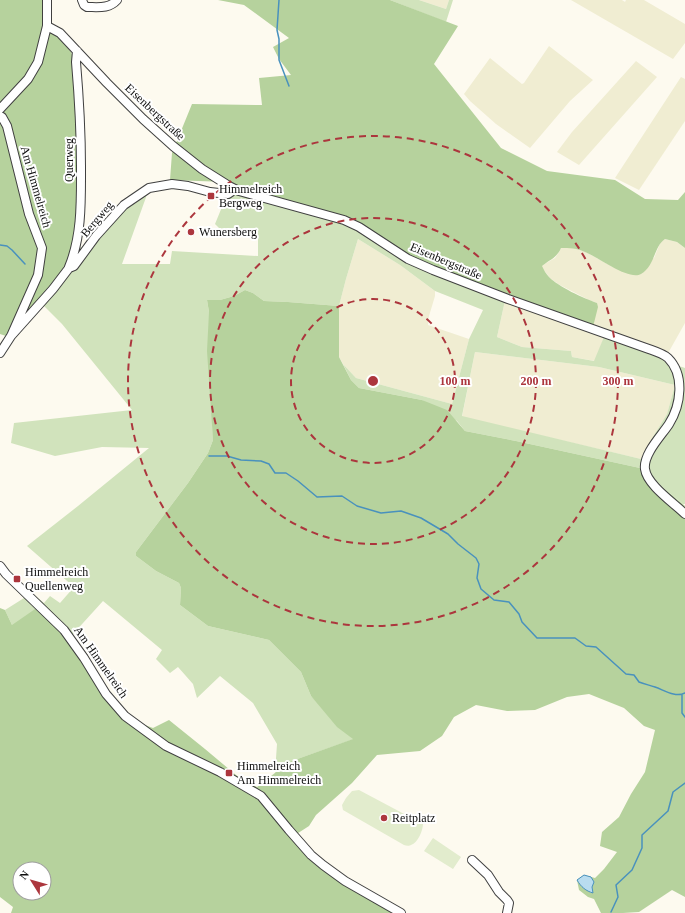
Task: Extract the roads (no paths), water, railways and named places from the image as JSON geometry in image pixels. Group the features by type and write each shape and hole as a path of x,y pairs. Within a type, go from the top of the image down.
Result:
{"street":[{"path":"0,109 28,80 38,62 47,26 47,0"},
{"path":"82,0 84,5 87,7 106,7 112,5 117,0"},
{"name":"Eisenbergstraße","path":"47,26 60,33 107,83 164,138 202,169 233,189 344,220 359,227 408,259 433,270 508,299 646,348 667,358 679,375 679,398 670,422 649,453 645,464 645,469 649,480 654,486 685,514"},
{"name":"Querweg","path":"69,268 74,256 80,223 81,136 76,62 77,51"},
{"name":"Am Himmelreich","path":"0,116 7,126 29,214 42,248 38,276 11,336 0,353"},
{"name":"Bergweg","path":"11,336 53,289 69,268 74,266 96,236 124,205 149,188 172,184 228,194 233,189"},
{"name":"Am Himmelreich","path":"0,566 3,576 64,630 84,658 106,694 125,716 166,746 220,772 261,796 311,855 345,881 401,913"},
{"path":"472,860 488,875 499,892 509,903 507,913"}],"water":[{"path":"584,875 591,877 594,882 592,887 593,893 580,885 577,880"}],"waterway":[{"path":"279,0 277,30 279,39 279,60 289,86"},
{"path":"0,245 7,246 25,264"},
{"path":"209,456 227,456 241,460 261,461 269,464 275,473 286,473 317,497 342,496 357,506 381,513 401,511 421,518 448,534 476,558 479,564 477,578 481,589 494,600 509,602 519,614 522,622 537,638 575,638 586,646 596,647 626,674 634,675 639,682 677,695 685,693"},
{"path":"682,695 682,713 685,717"},
{"path":"611,912 618,897 616,885 632,870 642,848 642,835 668,811 673,792 685,783"}],"place":[{"name":"Himmelreich Bergweg","path":"211,196"},
{"name":"Wunersberg","path":"191,232"},
{"name":"Himmelreich Quellenweg","path":"17,579"},
{"name":"Himmelreich Am Himmelreich","path":"229,773"},
{"name":"Reitplatz","path":"384,818"}]}
